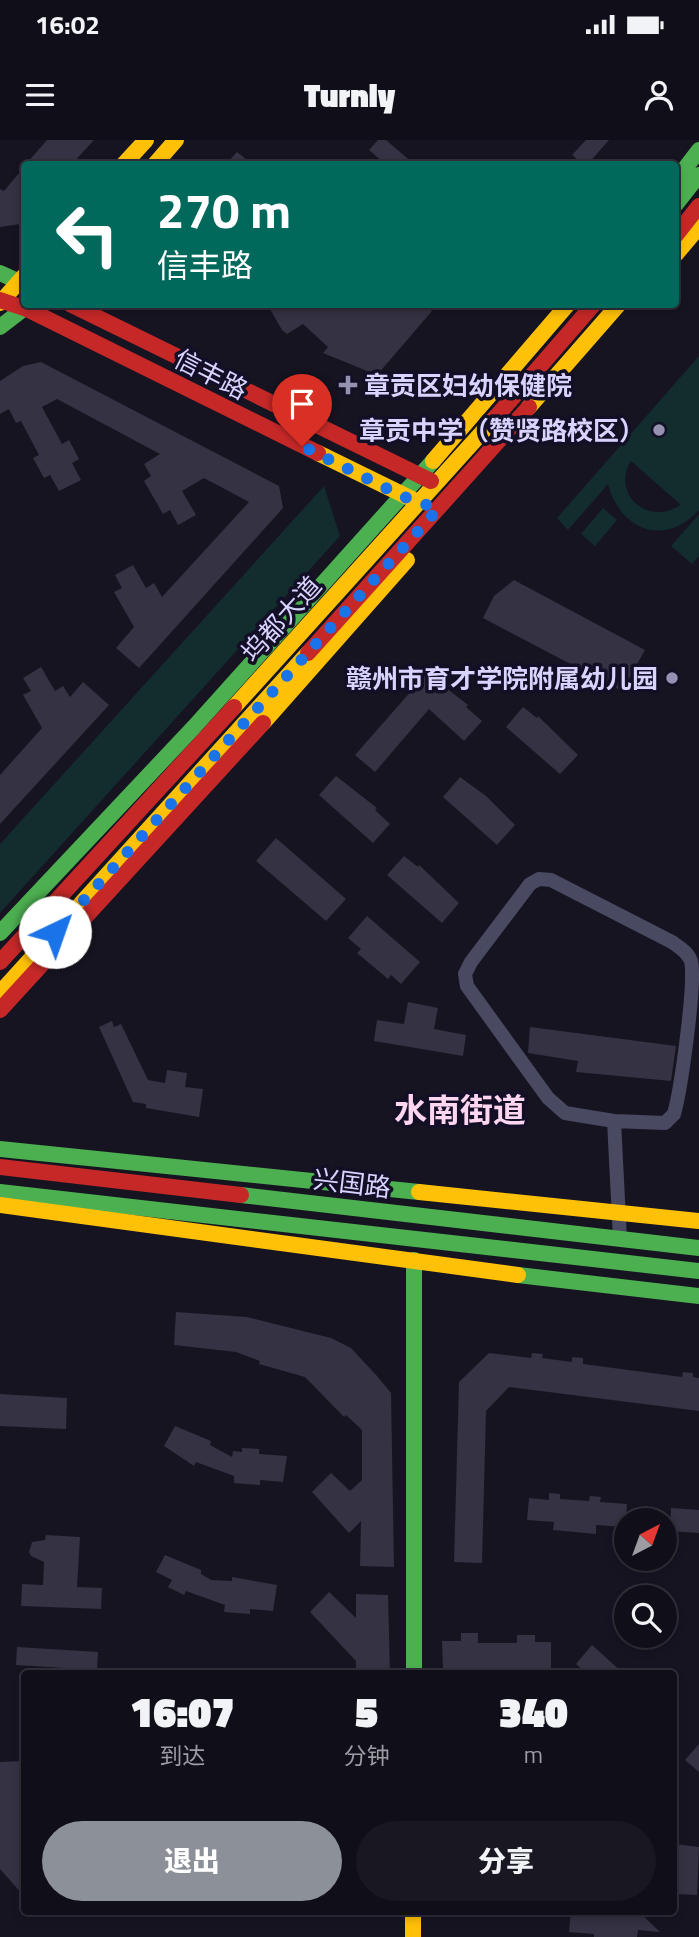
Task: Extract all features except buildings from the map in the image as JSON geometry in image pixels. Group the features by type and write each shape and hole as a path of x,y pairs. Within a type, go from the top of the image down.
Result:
{"main road":[{"path":"127,161 146,140"},
{"path":"158,161 176,140"},
{"path":"679,176 699,150"},
{"path":"679,200 699,175"},
{"path":"679,231 699,206"},
{"path":"679,250 699,227"},
{"path":"0,273 21,280"},
{"path":"1,301 21,283"},
{"name":"信丰路","path":"1,301 21,305"},
{"path":"0,327 27,308"},
{"name":"信丰路","path":"30,308 402,496 438,509"},
{"name":"信丰路","path":"77,308 455,491"},
{"path":"0,933 194,727 420,476 565,308"},
{"name":"坞都大道","path":"0,962 421,503 591,308"},
{"name":"坞都大道","path":"0,993 455,491 615,308"},
{"path":"0,1010 237,753 627,308"},
{"path":"0,1149 699,1221"},
{"path":"0,1158 25,1169"},
{"name":"兴国路","path":"0,1167 699,1248"},
{"name":"兴国路","path":"0,1192 699,1271"},
{"path":"0,1205 699,1296"},
{"path":"414,1260 414,1670"},
{"path":"413,1915 413,1937"}],"street":[{"path":"539,879 551,880 672,942 685,951 691,961 691,990 674,1114 665,1123 614,1121 565,1113 548,1098 467,986 465,974 471,962 530,884 539,879"},
{"path":"614,1121 620,1239"}],"green space":[{"path":"699,356 699,510 686,522 672,528 658,531 645,529 622,513 608,484 568,530 557,518","holes":["631,461 680,504 668,511 656,512 636,504 625,485"]},
{"path":"324,486 340,536 0,913 0,844"},
{"path":"603,508 617,520 595,546 581,534"},
{"path":"699,514 699,556 692,564 671,546"}],"traffic: fast":[{"path":"679,176 699,150"},
{"path":"679,200 699,175"},
{"path":"0,273 21,283"},
{"path":"0,327 25,308"},
{"path":"0,933 194,727 433,461"},
{"path":"0,1149 419,1192"},
{"path":"0,1192 699,1271"},
{"path":"241,1195 699,1248"},
{"path":"414,1260 414,1670"},
{"path":"518,1275 699,1296"}],"traffic: slow":[{"path":"127,161 146,140"},
{"path":"158,161 176,140"},
{"path":"679,250 699,227"},
{"path":"0,303 21,279"},
{"path":"433,461 565,308"},
{"path":"529,407 616,308"},
{"path":"234,707 495,418"},
{"path":"318,453 414,500"},
{"path":"263,723 407,560"},
{"path":"0,993 308,653"},
{"path":"419,1192 699,1221"},
{"path":"0,1205 518,1275"},
{"path":"413,1915 413,1937"}],"traffic: jam":[{"path":"679,231 699,206"},
{"path":"0,300 21,307"},
{"path":"24,308 318,453"},
{"path":"78,308 431,481"},
{"path":"495,418 591,308"},
{"path":"308,653 529,407"},
{"path":"0,962 234,707"},
{"path":"0,1010 263,723"},
{"path":"0,1167 241,1195"}],"place":[{"name":"章贡区妇幼保健院","path":"348,385"},
{"name":"章贡中学（赞贤路校区）","path":"659,430"},
{"name":"赣州市育才学院附属幼儿园","path":"672,678"}],"district":[{"name":"水南街道","path":"460,1110"}],"route":[{"path":"55,932 438,509 402,496 302,446"}]}
